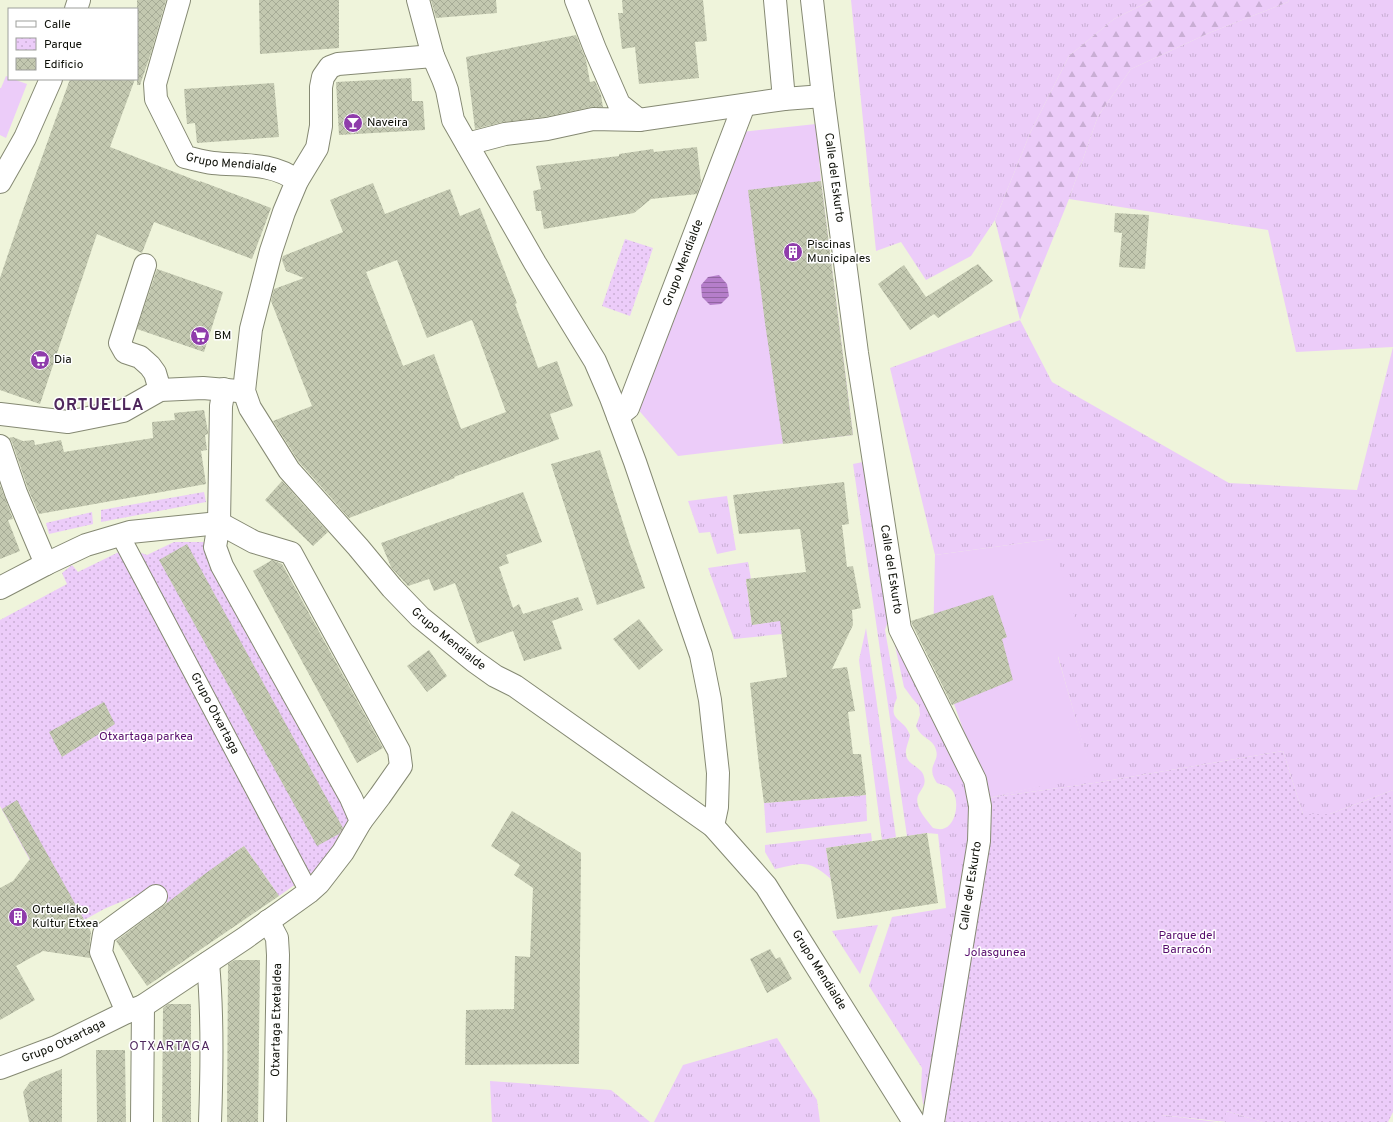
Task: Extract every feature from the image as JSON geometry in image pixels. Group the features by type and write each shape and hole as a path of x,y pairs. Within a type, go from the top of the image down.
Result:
{"street":[{"name":"Grupo Mendialde","path":"179,0 152,70 156,99 185,157 210,163 273,168 288,174 297,181"},
{"path":"418,0 433,56 443,79 453,120 595,362 618,416 635,462 665,554 701,655 710,700 718,773 717,807 713,826"},
{"path":"576,0 619,104 639,120"},
{"path":"775,0 784,99"},
{"name":"Calle del Eskurto","path":"812,0 822,96 857,353 900,629 975,780 980,806 979,841 933,1122"},
{"name":"Grupo Mendialde","path":"219,523 220,406 234,390 273,245 284,212 297,181 317,148 321,126 321,87 323,77 330,67 338,64 433,56"},
{"path":"0,182 25,138 51,80"},
{"path":"594,119 606,109 614,93"},
{"path":"467,144 505,134 547,129 594,119 639,120 784,99 822,96"},
{"name":"Grupo Mendialde","path":"618,416 628,408 744,105"},
{"path":"145,265 120,343 125,352 140,357 150,366 155,374 160,390"},
{"path":"0,414 68,422 123,411 160,390 203,388 234,390"},
{"name":"Grupo Mendialde","path":"234,390 250,408 293,475 326,510 392,588 420,617 494,676 515,686 713,826 766,886 914,1122"},
{"path":"0,446 16,493 46,564"},
{"path":"0,588 86,545 130,532 219,523 215,547 222,566 347,791 361,820"},
{"name":"Grupo Otxartaga","path":"0,1068 56,1047 135,1009 208,963 309,892 319,883 343,852 361,820 401,766 399,751 291,553 254,542 219,523"},
{"name":"Grupo Otxartaga","path":"120,535 309,892"},
{"path":"142,1122 135,1009 101,952 104,934 156,896"},
{"name":"Otxartaga Etxetaldea","path":"268,921 277,938 278,955 275,1122"},
{"path":"208,963 212,1060 210,1122"}],"green space":[{"path":"851,0 1152,0 1114,19 1069,56 1031,131 995,220 971,256 926,280 901,242 876,251"},
{"path":"1152,0 1289,0 1288,2 1209,33 1131,69 1098,116 1069,199 1020,320 995,220 1031,131 1069,56 1114,19"},
{"path":"1289,0 1393,0 1393,347 1296,352 1268,230 1069,199 1098,116 1131,69 1209,33 1288,2"},
{"path":"6,76 8,77 8,80 16,80 27,84 6,138 0,135 1,88"},
{"path":"816,124 821,181 853,435 678,456 636,407 741,132"},
{"path":"625,239 653,248 630,316 602,306"},
{"path":"1020,320 1052,382 1229,483 1357,490 1393,347 1393,790 1330,814 1303,814 1283,751 1094,783 988,798 1091,774 1058,656 1052,539 935,555 890,368"},
{"path":"863,462 888,621 885,630 897,698 894,711 897,719 904,725 910,735 906,750 907,758 923,773 925,779 924,785 918,797 918,806 923,816 933,828 942,829 949,825 955,816 956,798 951,789 937,783 932,772 937,754 936,750 932,743 921,734 916,726 920,715 919,706 904,687 893,636 962,769 968,803 969,836 928,1106 923,1104 921,1089 922,1068 869,986 892,917 946,908 938,834 927,833 907,836 853,464"},
{"path":"204,492 206,502 101,522 101,510"},
{"path":"727,496 736,550 717,554 710,532 699,533 688,501"},
{"path":"92,512 93,524 49,534 46,523"},
{"path":"1052,539 1082,642 1058,657 1092,775 988,798 933,646 935,555"},
{"name":"Otxartaga parkea","path":"174,542 207,542 356,821 317,869 279,896 244,846 167,903 156,887 104,909 68,929 0,806 0,620 67,584 62,573 72,565 78,572 127,548 147,555"},
{"path":"748,562 751,579 746,580 752,625 827,613 782,634 734,639 708,568"},
{"path":"866,628 896,837 882,840 859,660"},
{"name":"Parque del Barracón","path":"1283,751 1303,814 1330,814 1393,790 1393,1112 1388,1122 1263,1122 1226,1111 1226,1122 1161,1115 1161,1122 945,1122 988,798 1094,783"},
{"path":"866,795 867,821 766,833 764,803"},
{"path":"871,833 872,841 826,848 831,879 816,868 805,864 775,869 765,852 765,845"},
{"path":"878,925 860,974 832,931"},
{"path":"777,1038 817,1100 820,1122 654,1122 683,1065"},
{"path":"490,1081 611,1090 650,1122 492,1122"},
{"path":"1226,1111 1263,1122 1226,1122"},
{"path":"1161,1115 1218,1122 1161,1122"}],"shaded area":[{"path":"719,275 727,284 729,296 721,304 710,305 702,297 701,285 708,277"}],"building":[{"path":"137,0 166,0 140,85 137,85"},
{"path":"259,0 339,0 339,48 260,54"},
{"path":"431,0 496,0 497,13 436,18"},
{"path":"622,0 703,0 707,41 695,42 699,78 639,84 635,47 622,49 618,13 623,13"},
{"path":"576,35 586,60 590,82 595,81 601,95 603,107 591,107 545,117 503,122 475,129 466,57"},
{"path":"411,78 412,101 423,101 425,130 339,135 336,82"},
{"path":"70,80 135,80 110,147 271,208 252,259 154,222 142,253 97,234 40,404 0,390 0,278"},
{"path":"274,83 279,137 197,143 195,123 187,124 184,89"},
{"path":"697,147 701,182 697,194 651,199 634,213 544,229 541,211 536,211 533,191 541,189 536,166 619,156 619,154 653,149 654,152"},
{"path":"821,181 853,435 783,444 765,323 748,190"},
{"path":"373,183 385,214 450,189 460,216 480,208 517,303 515,304 538,368 557,361 573,406 550,414 559,439 454,477 455,478 349,518 299,462 273,421 312,406 271,301 274,289 304,278 286,271 282,260 283,256 343,232 330,200","holes":["397,260 427,338 472,320 506,412 461,429 434,354 403,366 366,272"]},
{"path":"1115,213 1149,215 1145,269 1119,267 1122,233 1114,232"},
{"path":"978,264 993,281 938,318 934,314 910,330 878,284 904,265 926,297"},
{"path":"157,269 223,292 204,352 137,329"},
{"path":"204,410 208,432 208,434 205,435 207,450 201,451 206,484 39,514 28,489 12,442 9,438 13,437 23,441 34,440 35,445 61,440 64,452 153,438 152,422 175,420 174,413"},
{"path":"600,450 645,588 597,605 551,464"},
{"path":"282,481 328,532 313,546 265,500"},
{"path":"844,482 849,524 842,525 847,567 853,566 861,608 852,610 853,625 832,669 847,667 855,711 848,712 853,754 861,754 866,795 764,803 750,683 787,677 780,621 752,625 746,579 806,572 800,529 739,534 733,495"},
{"path":"0,485 13,519 8,520 20,551 0,559"},
{"path":"523,492 542,542 506,555 509,563 499,567 513,608 519,604 523,614 578,597 583,610 552,621 562,649 524,661 513,631 477,644 455,583 434,591 429,579 408,586 391,567 381,543"},
{"path":"187,544 343,828 339,834 317,846 159,560"},
{"path":"272,560 282,564 383,748 357,763 253,571"},
{"path":"993,595 1007,637 1002,639 1013,680 952,705 911,621"},
{"path":"639,619 663,650 639,670 613,639"},
{"path":"429,650 447,676 427,692 407,666"},
{"path":"104,702 115,724 62,757 49,732"},
{"path":"17,800 91,932 89,950 90,958 43,951 16,966 35,1000 0,1020 0,888 13,881 30,859 2,809"},
{"path":"512,811 581,853 579,1064 465,1065 466,1010 514,1009 515,956 530,957 533,888 514,875 520,865 491,846"},
{"path":"927,833 938,903 837,919 826,848"},
{"path":"244,846 279,896 147,986 116,941"},
{"path":"770,949 776,959 780,957 792,979 767,993 750,959"},
{"path":"235,960 260,960 258,1122 227,1122 228,964"},
{"path":"168,1004 191,1004 191,1122 162,1122 163,1008"},
{"path":"96,1050 125,1050 126,1122 97,1122"},
{"path":"62,1069 62,1122 29,1122 23,1092 30,1082"}],"place":[{"name":"Naveira","path":"353,123"},
{"name":"Piscinas Municipales","path":"793,252"},
{"name":"BM","path":"200,336"},
{"name":"Dia","path":"40,360"},
{"name":"Ortuellako Kultur Etxea","path":"18,917"}],"district":[{"name":"ORTUELLA","path":"99,406"},
{"name":"OTXARTAGA","path":"170,1047"}],"park label":[{"name":"Jolasgunea","path":"995,953"}]}
